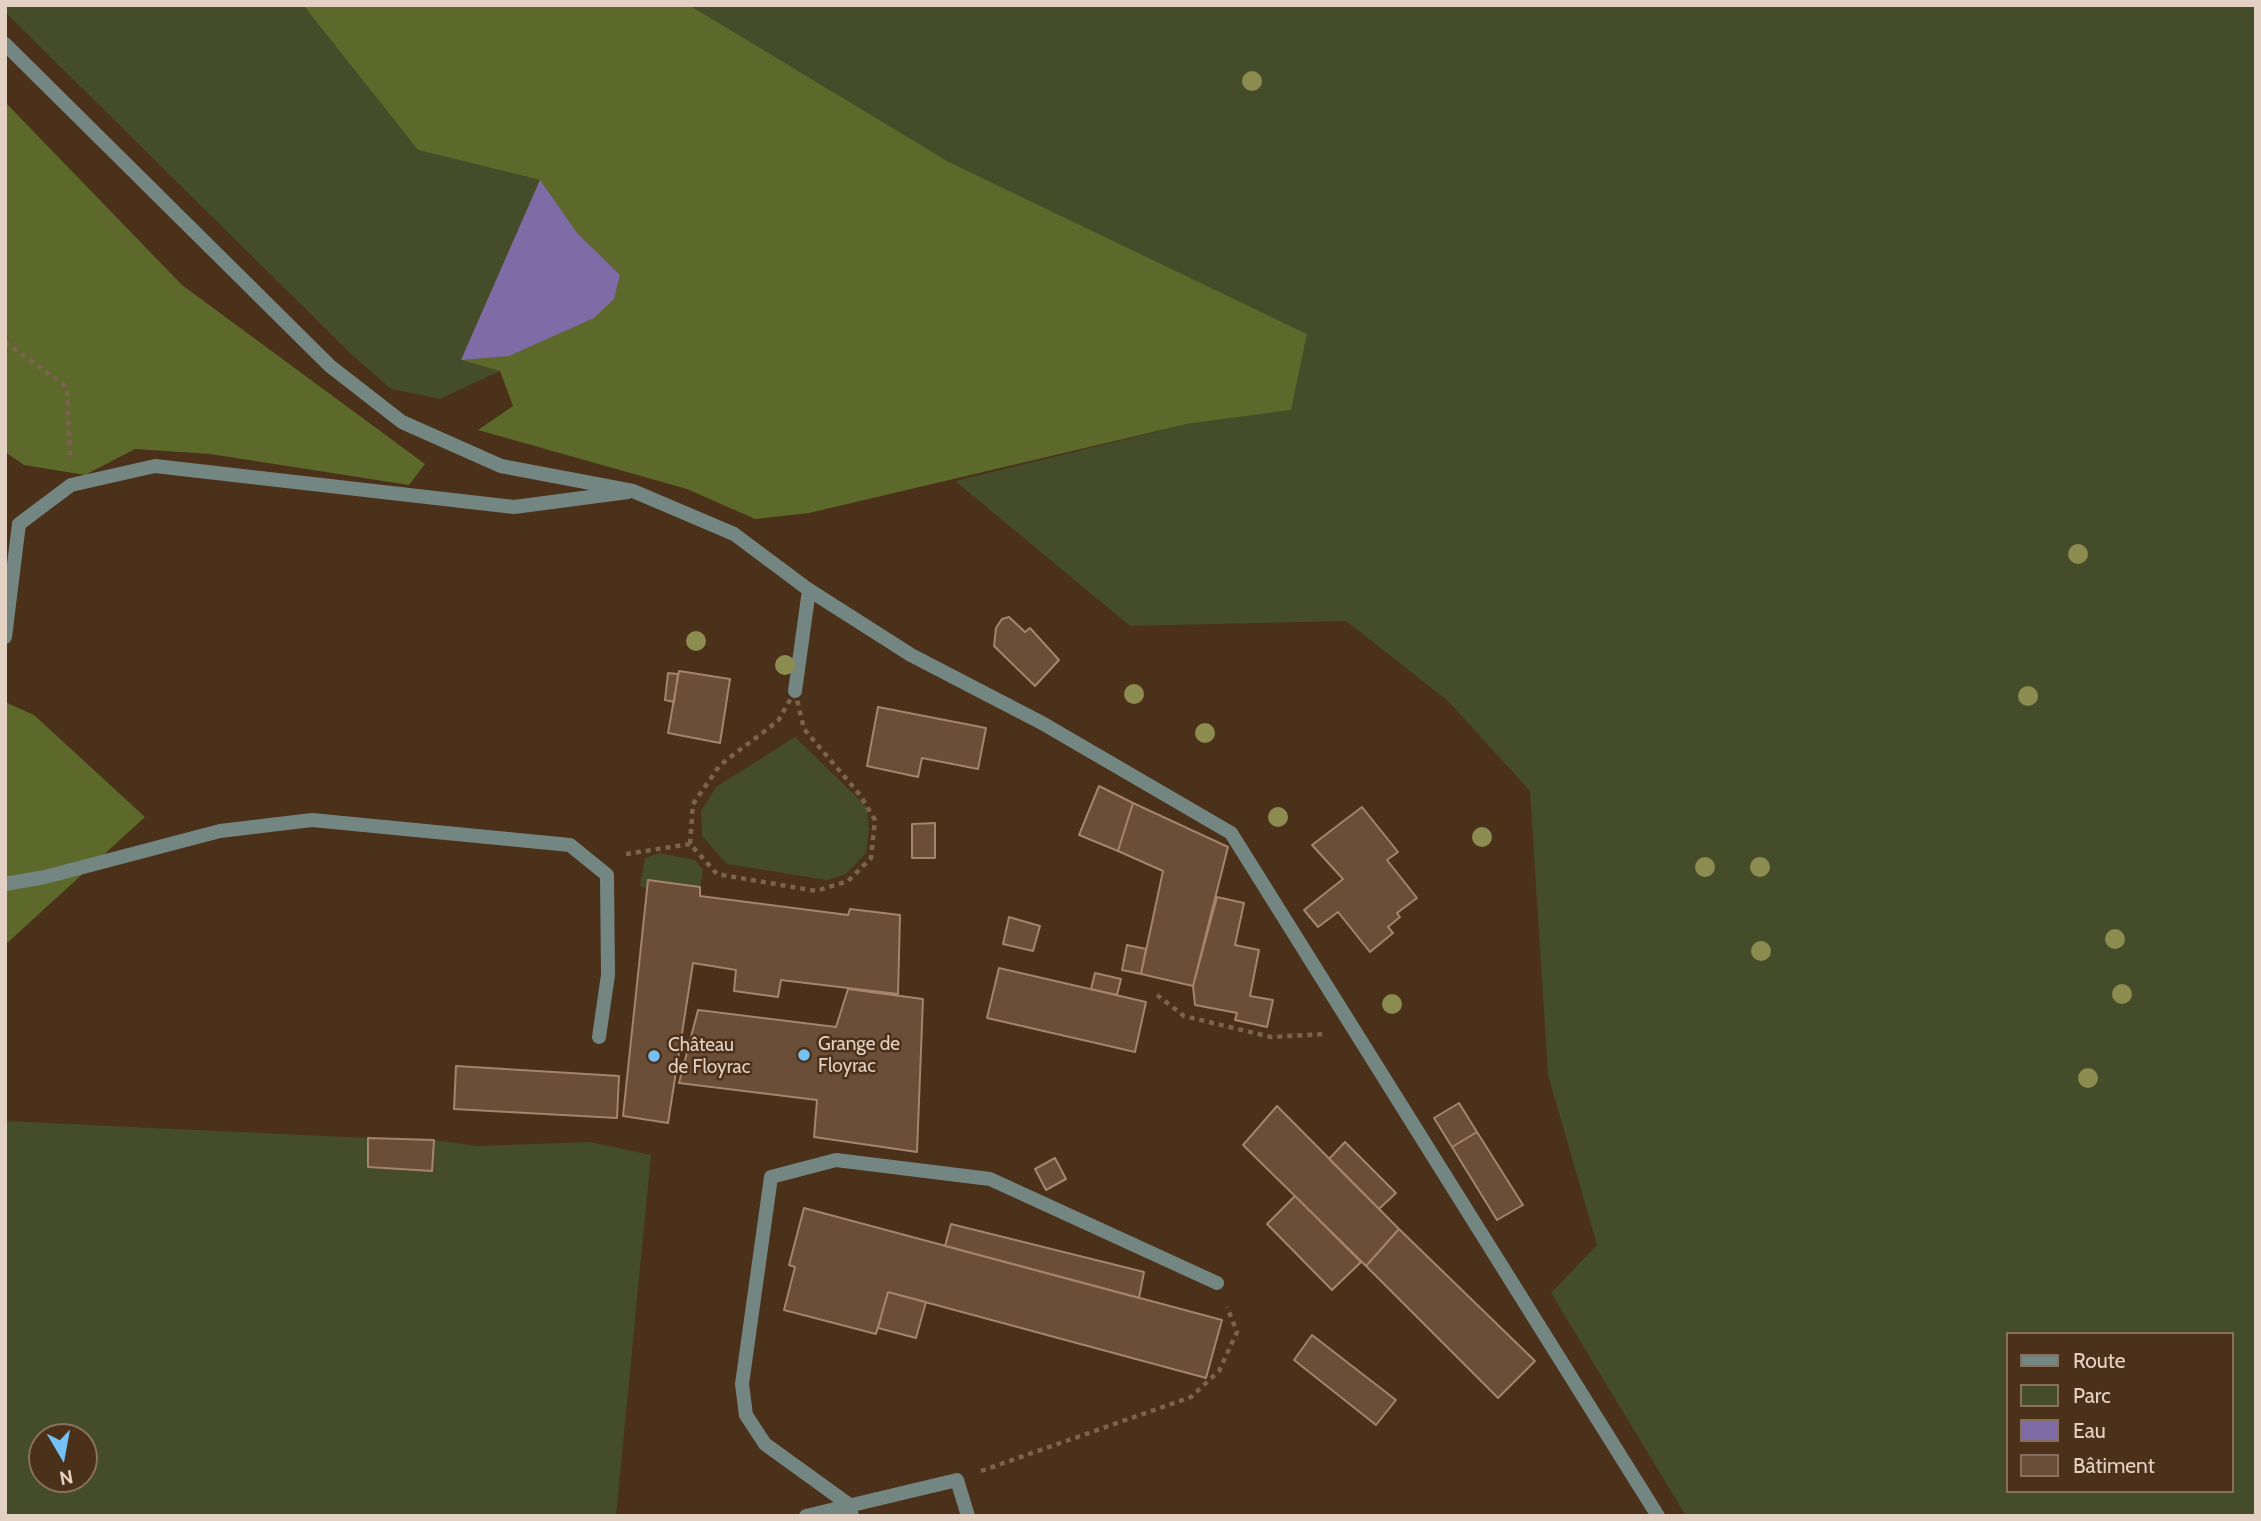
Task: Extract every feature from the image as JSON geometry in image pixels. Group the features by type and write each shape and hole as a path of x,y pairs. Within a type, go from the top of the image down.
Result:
{"street":[{"path":"5,44 330,366 402,422 501,466 633,491 734,534 809,590 911,655 1042,723 1231,834 1358,1032 1658,1516"},
{"path":"5,637 19,524 71,485 155,466 514,507 633,491"},
{"path":"795,691 809,590"},
{"path":"5,884 45,877 220,831 312,820 570,845 607,875 608,975 599,1037"},
{"path":"850,1510 765,1444 746,1415 743,1384 771,1177 836,1160 990,1179 1217,1283"},
{"path":"807,1516 850,1510 957,1480 968,1516"}],"path":[{"path":"5,342 67,387 71,485"},
{"path":"795,691 804,729 860,795 875,820 871,859 848,881 816,891 717,874 690,844 693,804 720,765 778,722 795,691"},
{"path":"589,860 690,844"},
{"path":"1157,995 1184,1016 1271,1037 1358,1032"},
{"path":"957,1480 1191,1397 1219,1371 1237,1332 1217,1283"}],"green space":[{"path":"5,5 303,5 418,150 540,180 461,360 500,371 440,399 391,389 350,353 5,12"},
{"path":"303,5 689,5 949,162 1307,334 1291,410 1187,424 809,513 755,519 687,489 478,430 513,406 500,371 461,360 540,180 418,150"},
{"path":"689,5 2256,5 2256,1516 1686,1516 1551,1293 1597,1245 1548,1075 1530,791 1448,701 1346,621 1130,626 955,481 1188,424 1290,410 1307,334 949,162"},
{"path":"5,102 182,285 425,464 409,485 210,454 135,449 85,475 24,465 5,452"},
{"path":"5,702 34,715 145,817 5,945"},
{"path":"795,737 867,807 869,829 866,853 846,874 827,880 727,864 702,836 701,811 716,787"},
{"path":"659,853 695,860 703,870 700,887 648,880 647,888 640,886 645,858"},
{"path":"5,1121 368,1138 368,1167 432,1170 434,1140 477,1146 590,1142 651,1155 616,1516 5,1516"}],"water":[{"path":"540,180 577,233 620,275 614,299 594,318 509,356 461,360"}],"building":[{"path":"1009,617 1025,632 1030,628 1059,660 1035,686 994,646 996,628 1002,619"},
{"path":"679,671 730,679 720,743 668,733"},
{"path":"668,673 678,674 674,702 665,700"},
{"path":"878,707 986,728 978,769 922,758 918,777 867,766"},
{"path":"1099,786 1133,803 1118,851 1079,835"},
{"path":"1133,803 1228,847 1193,986 1141,974 1163,871 1118,851"},
{"path":"1362,807 1398,852 1387,860 1417,898 1397,913 1400,917 1388,927 1393,933 1370,952 1338,912 1318,927 1304,910 1343,879 1312,845"},
{"path":"935,823 935,858 912,858 912,824"},
{"name":"Château de Floyrac","path":"648,880 700,887 700,896 848,915 850,909 900,915 898,994 781,980 778,997 734,991 736,970 693,963 668,1123 623,1116"},
{"path":"1217,897 1244,903 1235,945 1259,950 1250,996 1273,1000 1267,1027 1235,1020 1237,1013 1195,1005 1193,986"},
{"path":"1009,917 1040,926 1033,951 1003,944"},
{"path":"1127,945 1146,949 1141,974 1122,970"},
{"path":"999,968 1146,1002 1135,1052 987,1018"},
{"path":"1095,973 1121,979 1117,995 1091,989"},
{"name":"Grange de Floyrac","path":"848,989 923,999 917,1152 814,1137 817,1100 679,1083 698,1010 836,1027"},
{"path":"456,1066 619,1076 617,1118 454,1109"},
{"path":"1459,1103 1477,1132 1452,1147 1434,1118"},
{"path":"1277,1106 1399,1229 1366,1266 1243,1145"},
{"path":"1477,1132 1523,1205 1497,1220 1452,1147"},
{"path":"368,1138 434,1140 432,1171 368,1167"},
{"path":"1345,1142 1396,1193 1379,1209 1329,1159"},
{"path":"1055,1158 1066,1179 1046,1190 1035,1169"},
{"path":"1295,1196 1361,1262 1332,1290 1267,1224"},
{"path":"804,1208 1222,1320 1206,1378 888,1292 876,1334 784,1310 795,1267 789,1265"},
{"path":"951,1224 1144,1272 1139,1298 945,1246"},
{"path":"1399,1229 1535,1361 1498,1398 1366,1266"},
{"path":"888,1292 926,1302 916,1338 878,1328"},
{"path":"1312,1335 1396,1400 1376,1425 1294,1360"}],"place":[{"name":"Grange de Floyrac","path":"804,1055"},
{"name":"Château de Floyrac","path":"654,1056"}]}
